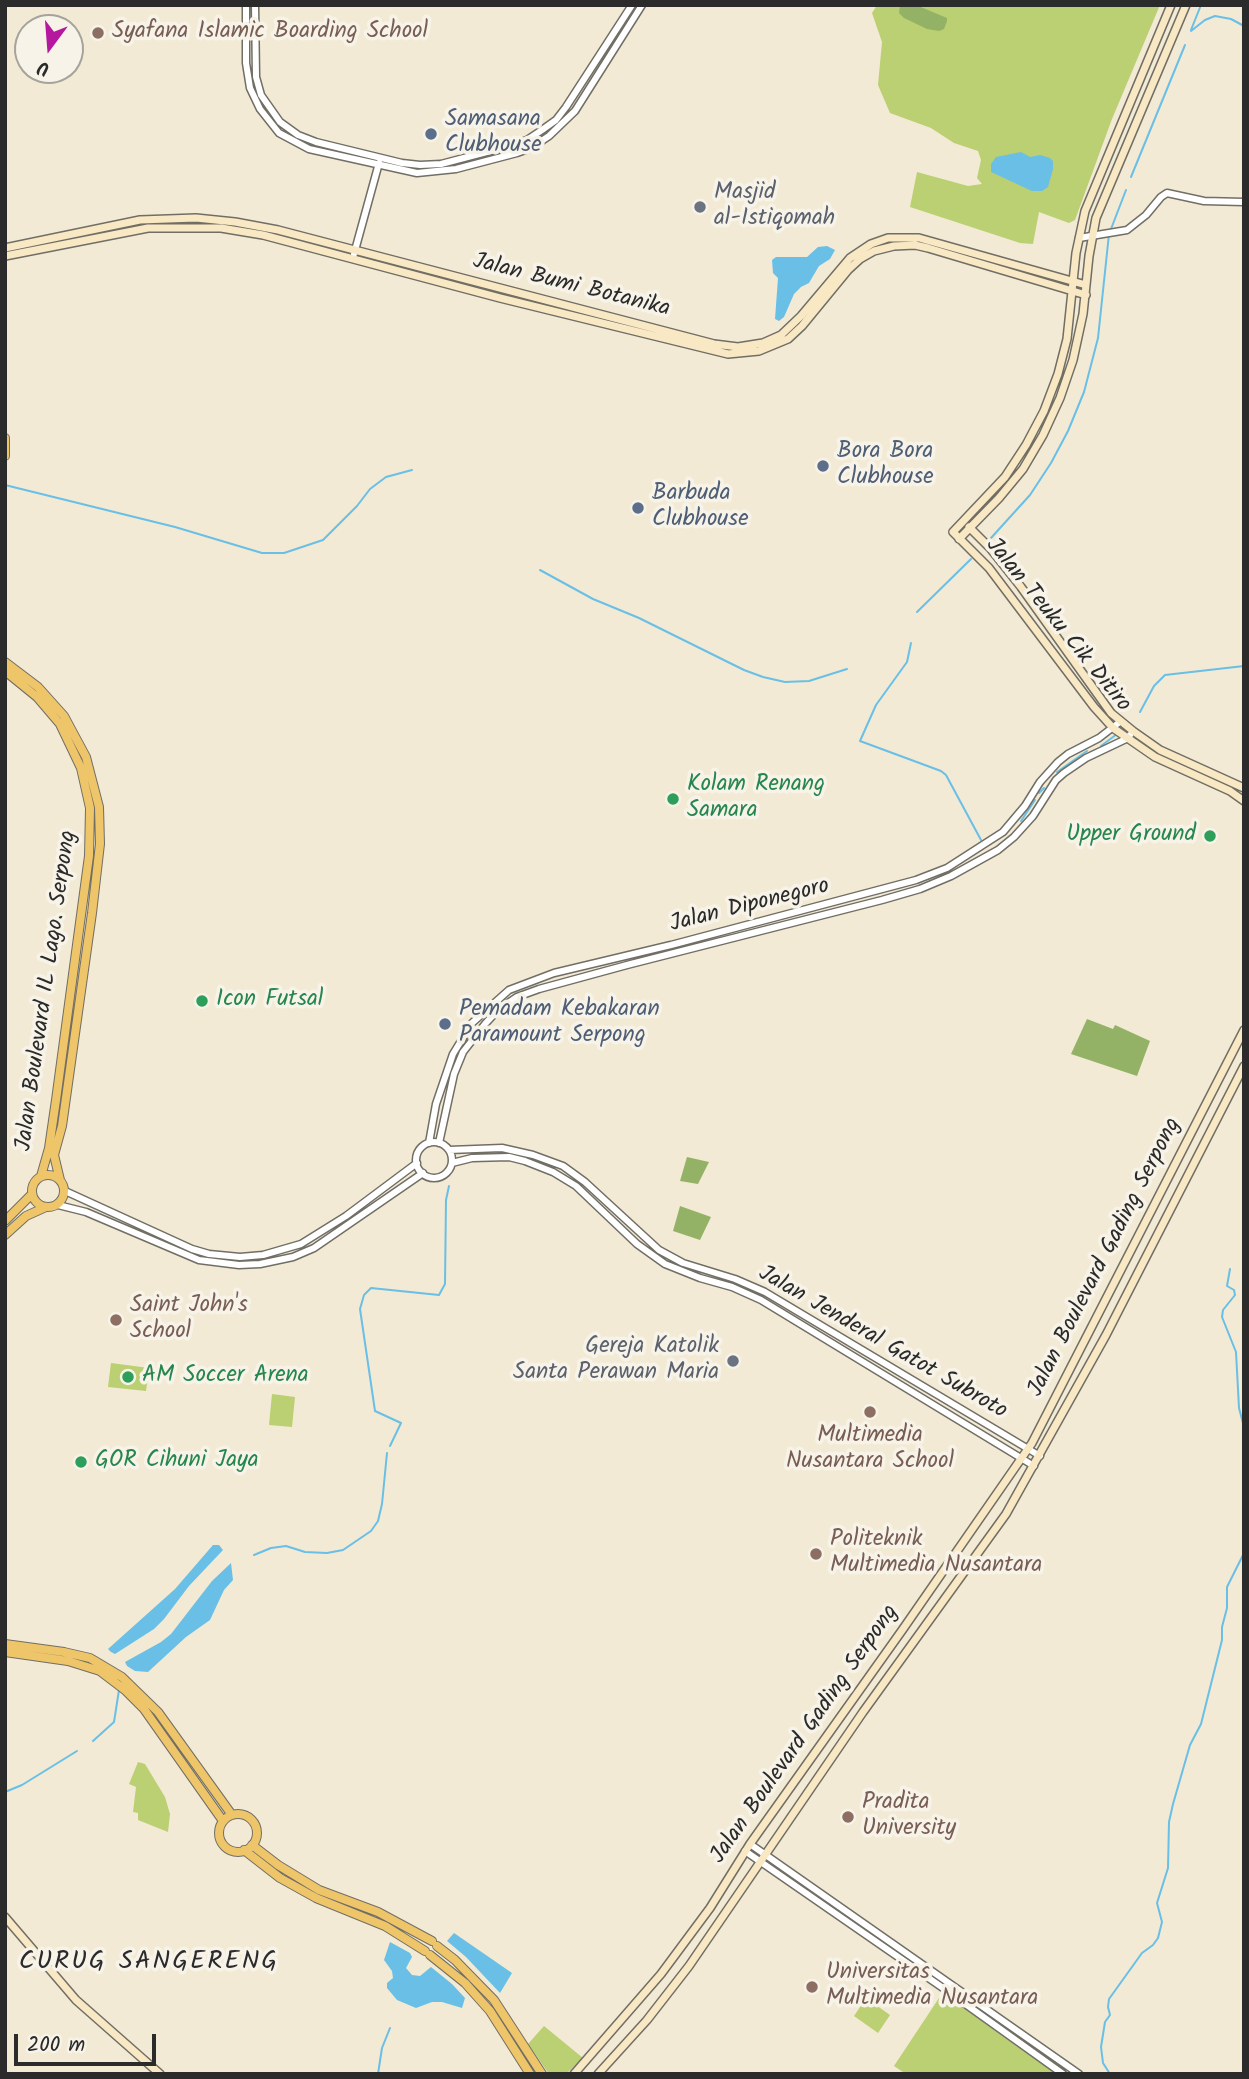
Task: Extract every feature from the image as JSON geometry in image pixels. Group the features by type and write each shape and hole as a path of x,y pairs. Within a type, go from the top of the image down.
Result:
{"main road":[{"path":"956,535 1016,462 1044,411 1067,339 1079,238 1085,211 1171,5"},
{"path":"956,535 970,528 1023,469 1060,398 1073,360 1086,295 1096,218 1186,5"},
{"path":"1151,53 1163,58"},
{"name":"Jalan Bumi Botanika","path":"5,248 114,225 196,218 247,223 501,294 714,344 737,347 763,343 781,335 821,297 844,264 858,250 879,241 903,237 919,237 1073,287 1086,295"},
{"name":"Jalan Bumi Botanika","path":"5,256 158,223"},
{"name":"Jalan Bumi Botanika","path":"1073,287 1086,285"},
{"path":"5,438 5,456"},
{"name":"Jalan Teuku Cik Ditiro","path":"964,522 999,559 1101,700 1121,721 1160,750 1244,788"},
{"name":"Jalan Teuku Cik Ditiro","path":"956,535 989,568 1094,707 1113,728 1163,762 1230,791 1244,801"},
{"path":"989,568 999,559"},
{"name":"Jalan Boulevard IL Lago. Serpong","path":"5,662 38,687 64,722 85,781 90,808 91,840 66,1065 62,1126 54,1156 60,1180"},
{"name":"Jalan Boulevard IL Lago. Serpong","path":"5,671 64,722"},
{"name":"Jalan Boulevard Gading Serpong","path":"574,2074 662,1974 721,1893 748,1848 1027,1449 1244,1030"},
{"name":"Jalan Boulevard IL Lago. Serpong","path":"41,1176 66,1065"},
{"name":"Jalan Boulevard Gading Serpong","path":"598,2074 689,1966 735,1902 762,1857 1006,1514 1111,1326 1244,1066"},
{"path":"1196,1123 1200,1133 1209,1132"},
{"path":"1186,1142 1196,1140 1199,1151"},
{"path":"5,1235 26,1216 58,1205 63,1199 65,1191 60,1180 49,1175 41,1176 33,1185 32,1194 35,1201 46,1207"},
{"path":"5,1221 32,1194"},
{"path":"1096,1318 1102,1326 1111,1326"},
{"path":"1088,1335 1097,1335 1102,1341"},
{"path":"5,1644 64,1651 90,1658 122,1677 158,1712 232,1815"},
{"path":"5,1652 68,1661 100,1671 117,1684 144,1709 223,1821"},
{"path":"232,1815 244,1815 253,1822 257,1833 252,1845 244,1850 233,1851 223,1844 219,1830 223,1821 232,1815"},
{"path":"252,1845 278,1865 319,1890 378,1912 434,1943 494,2000 542,2074"},
{"path":"244,1850 280,1878 316,1898 385,1926 428,1953 465,1983 489,2011 530,2074"},
{"path":"5,1917 76,2000 160,2074"},
{"path":"662,1974 664,1982 670,1984 689,1966"},
{"path":"637,2003 641,2003 657,1983 665,1986 666,1996"}],"street":[{"path":"246,5 248,78 256,103 271,124 300,146 379,162 411,165 441,164 527,139 556,120 621,28 642,5"},
{"path":"255,5 255,72 261,95 273,113 286,128 303,138 379,162"},
{"path":"621,28 632,5"},
{"path":"354,255 379,162"},
{"path":"1079,238 1132,227 1167,193 1213,202 1244,202"},
{"name":"Jalan Diponegoro","path":"439,1143 456,1067 475,1034 498,1010 525,993 744,926 916,880 947,867 992,840 1016,816 1049,770 1068,754 1121,721"},
{"name":"Jalan Diponegoro","path":"429,1143 436,1104 453,1054 472,1023 492,1003 520,985 554,973 746,936 920,889 951,876 998,850 1026,824 1056,780 1074,765 1126,739 1133,731"},
{"path":"1089,743 1096,749 1094,754"},
{"path":"1016,816 1022,825 1026,824"},
{"path":"916,880 920,889"},
{"path":"744,926 746,936"},
{"path":"554,973 556,983"},
{"path":"492,1003 498,1010"},
{"path":"429,1143 439,1143 449,1150 452,1163 445,1174 438,1177 423,1173 417,1163 417,1155 422,1147 429,1143"},
{"name":"Jalan Jenderal Gatot Subroto","path":"449,1150 502,1149 533,1155 563,1166 585,1182 659,1250 683,1263 735,1279 765,1292 1040,1456"},
{"name":"Jalan Jenderal Gatot Subroto","path":"452,1163 472,1158 509,1157 553,1172 576,1186 636,1244 665,1264 761,1300 1034,1466"},
{"path":"65,1191 209,1254 240,1257 285,1250 315,1236 417,1163"},
{"path":"58,1205 86,1212 199,1260 239,1265 260,1264 293,1257 314,1248 423,1173"},
{"path":"141,1237 145,1228"},
{"path":"259,1255 260,1264"},
{"path":"748,1848 948,1982 1079,2074"},
{"path":"762,1857 1063,2074"}],"green space":[{"path":"877,5 1160,5 1112,119 1075,220 1069,223 1039,212 1033,244 1020,243 910,207 917,172 968,186 982,184 977,178 981,160 978,151 954,143 931,128 890,113 878,85 882,42 872,13"},
{"path":"900,5 916,5 947,18 944,29 927,29 904,18 899,13"},
{"path":"1087,1019 1113,1029 1115,1025 1150,1041 1137,1076 1071,1054"},
{"path":"687,1157 709,1162 698,1184 680,1181"},
{"path":"680,1206 711,1217 700,1240 673,1231"},
{"name":"AM Soccer Arena","path":"111,1363 149,1368 146,1391 108,1387"},
{"path":"272,1394 295,1397 292,1427 269,1425"},
{"path":"138,1762 145,1764 165,1797 170,1814 168,1832 138,1820 138,1813 133,1812 136,1787 129,1784"},
{"path":"947,1996 1056,2074 906,2074 894,2066 939,1998"},
{"path":"866,1998 890,2015 878,2033 854,2016"},
{"path":"544,2026 583,2058 566,2074 549,2074 528,2044"}],"water":[{"path":"1021,152 1030,157 1040,155 1053,161 1048,187 1042,191 1032,191 991,172 991,164 996,157"},
{"path":"827,246 835,250 830,259 819,266 809,283 794,294 784,317 779,321 775,319 778,278 773,273 772,260 776,257 807,257 818,247"},
{"path":"213,1545 219,1545 223,1550 189,1586 164,1619 154,1629 115,1654 111,1652 108,1649 175,1589"},
{"path":"231,1563 233,1580 224,1590 210,1620 186,1637 148,1672 135,1671 127,1666 125,1662 171,1634 212,1581"},
{"path":"454,1933 512,1973 500,1993 447,1941"},
{"path":"390,1942 410,1953 412,1957 406,1968 412,1975 420,1976 431,1967 452,1984 465,1998 462,2008 432,2002 416,2008 397,2000 387,1988 387,1983 393,1978 392,1971 384,1960"}],"waterway":[{"path":"1191,30 1201,5"},
{"path":"1191,31 1215,16 1231,19 1244,26"},
{"path":"1131,177 1185,45"},
{"path":"1111,229 1126,190"},
{"path":"991,538 1030,495 1051,463 1084,392 1098,338 1109,234"},
{"path":"5,485 175,527 262,553 284,553 323,540 370,489 386,477 412,470"},
{"path":"917,612 971,559"},
{"path":"540,570 593,599 763,677 785,682 809,681 847,669"},
{"path":"911,643 907,662 876,705 860,741 946,775 981,840"},
{"path":"1140,712 1154,686 1165,675 1244,666"},
{"path":"1101,746 1117,734"},
{"path":"1057,772 1087,751"},
{"path":"1039,793 1044,788"},
{"path":"1021,821 1035,800"},
{"path":"390,1446 401,1423 375,1411 360,1309 364,1295 371,1288 439,1295 445,1284 446,1200 449,1186"},
{"path":"1230,1269 1227,1286 1234,1290 1235,1295 1223,1310 1222,1317 1236,1352 1239,1408 1244,1427"},
{"path":"254,1555 271,1548 286,1546 305,1552 327,1553 343,1550 371,1531 378,1521 382,1504 387,1453"},
{"path":"1110,2074 1103,2063 1101,2047 1105,2022 1110,2015 1109,1999 1142,1953 1158,1938 1162,1922 1157,1903 1168,1868 1169,1822 1173,1804 1190,1745 1201,1724 1222,1640 1227,1587 1244,1553"},
{"path":"93,1741 114,1722 119,1690"},
{"path":"5,1792 22,1785 77,1751"},
{"path":"378,2074 382,2048 390,2028"}],"place":[{"name":"Syafana Islamic Boarding School","path":"98,33"},
{"name":"Samasana Clubhouse","path":"431,134"},
{"name":"Masjid al-Istiqomah","path":"700,207"},
{"name":"Bora Bora Clubhouse","path":"823,466"},
{"name":"Barbuda Clubhouse","path":"638,508"},
{"name":"Kolam Renang Samara","path":"673,799"},
{"name":"Upper Ground","path":"1210,836"},
{"name":"Icon Futsal","path":"202,1001"},
{"name":"Pemadam Kebakaran Paramount Serpong","path":"445,1024"},
{"name":"Saint John's School","path":"116,1320"},
{"name":"Gereja Katolik Santa Perawan Maria","path":"733,1361"},
{"name":"AM Soccer Arena","path":"128,1377"},
{"name":"Multimedia Nusantara School","path":"870,1412"},
{"name":"GOR Cihuni Jaya","path":"81,1462"},
{"name":"Politeknik Multimedia Nusantara","path":"816,1554"},
{"name":"Pradita University","path":"848,1817"},
{"name":"Universitas Multimedia Nusantara","path":"812,1987"}],"district":[{"name":"CURUG SANGERENG","path":"149,1964"}]}
